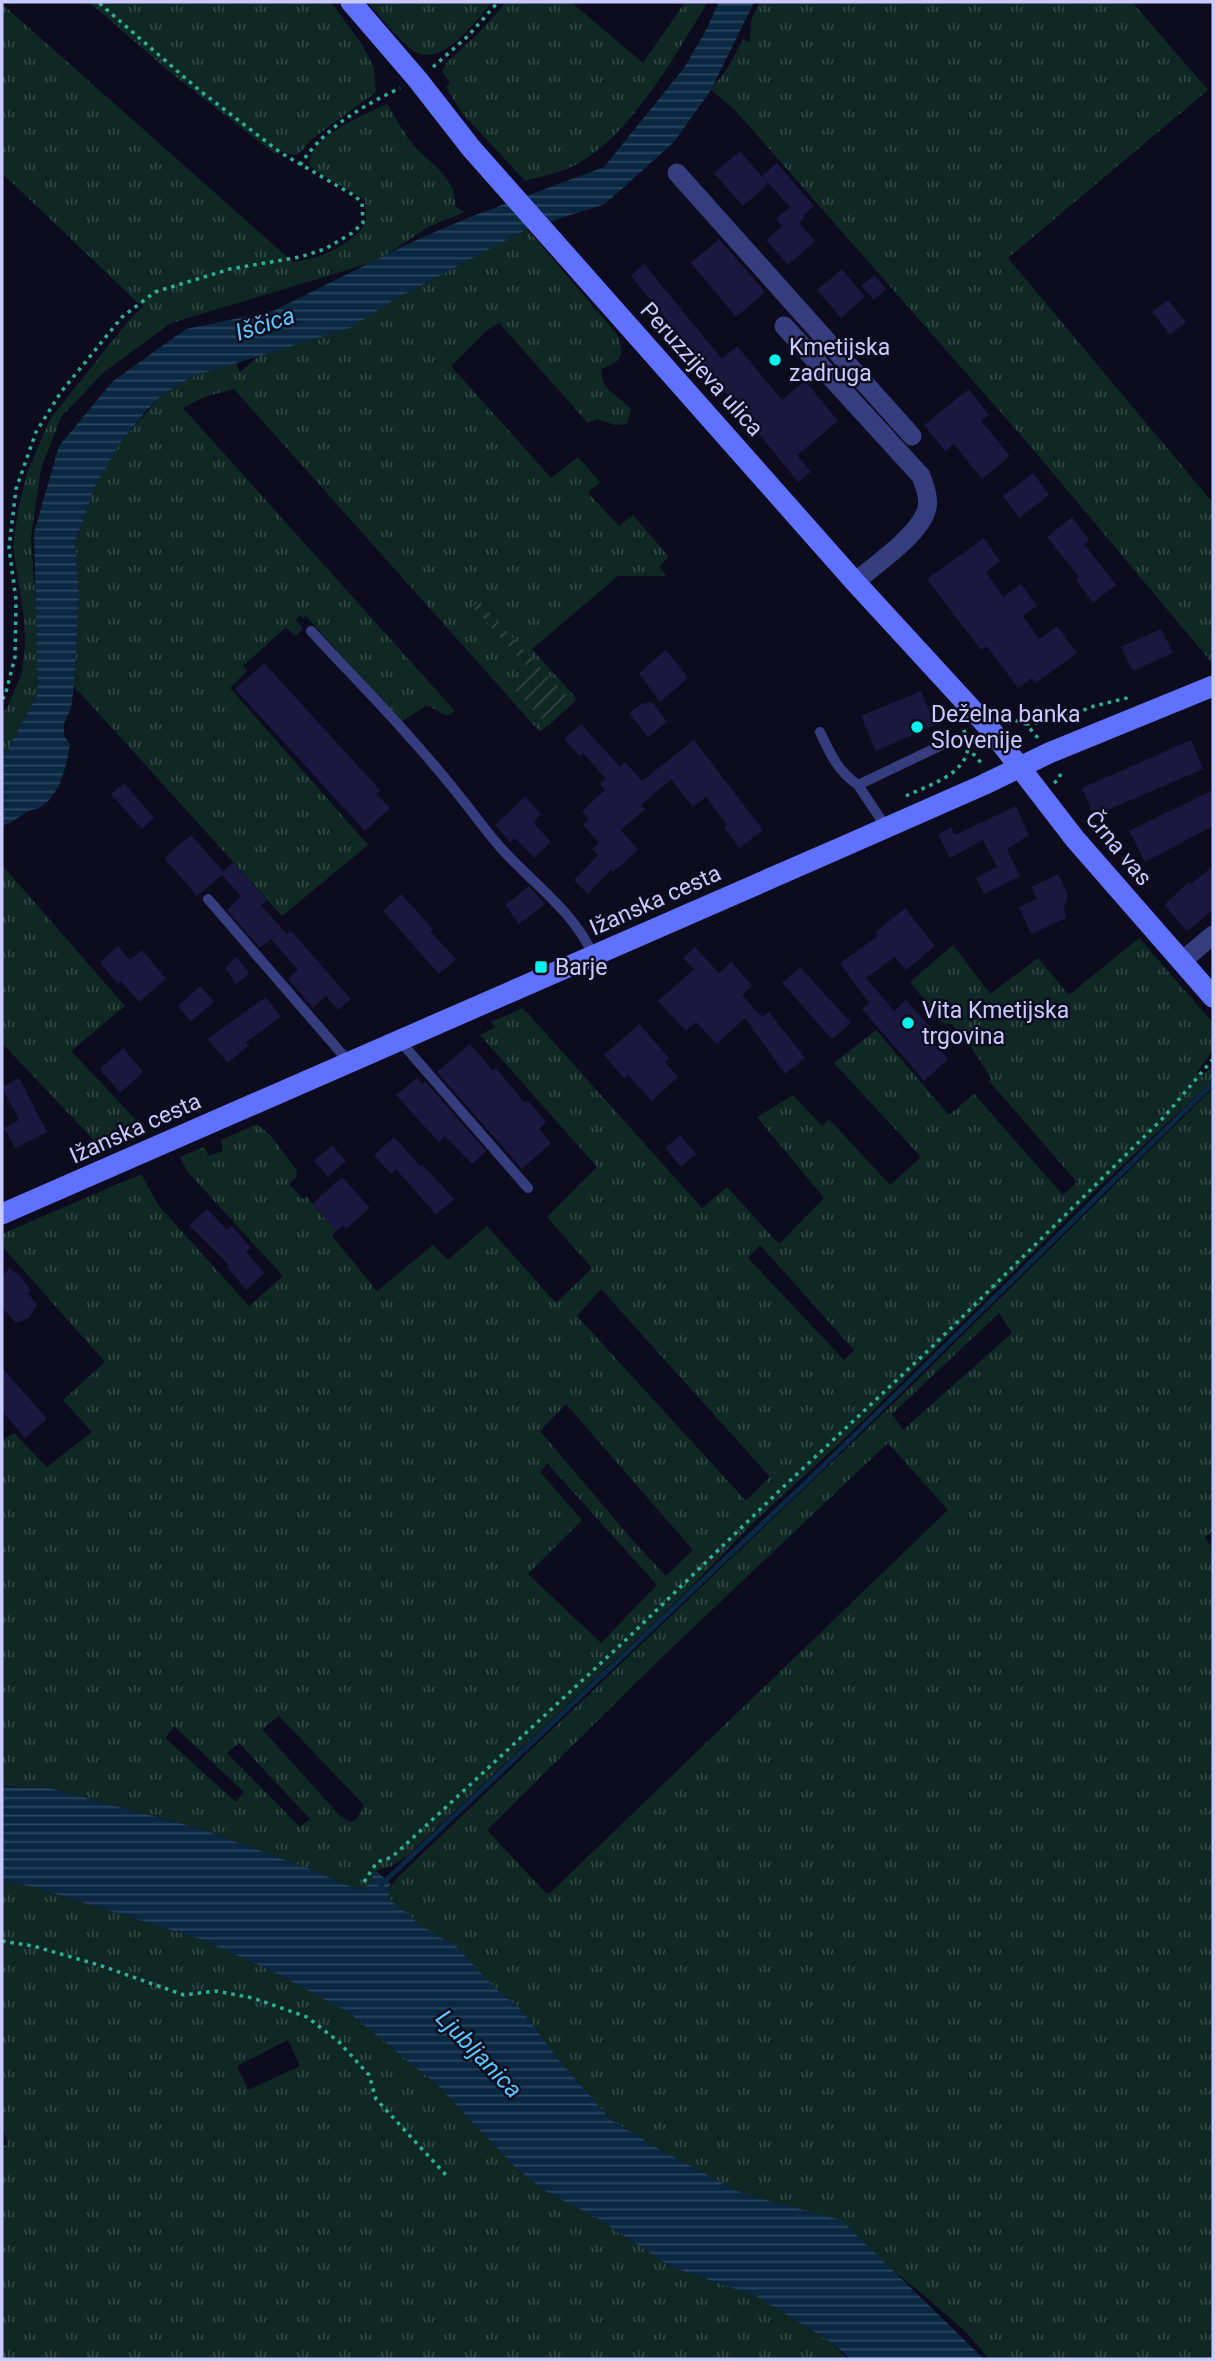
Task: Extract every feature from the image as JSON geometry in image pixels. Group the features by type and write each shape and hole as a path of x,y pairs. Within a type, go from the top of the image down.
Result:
{"street":[{"name":"Peruzzijeva ulica","path":"351,2 418,80 471,148 855,582 958,693 1020,766"},
{"path":"677,173 912,436"},
{"path":"785,326 921,476 928,495 919,526 855,582"},
{"name":"Ižanska cesta","path":"2,1214 983,785 1020,766 1213,686"},
{"name":"Črna vas","path":"1020,766 1075,839 1213,996"},
{"path":"1182,961 1213,935"}],"lane":[{"path":"311,631 457,793 499,846 547,892 585,938 593,956"},
{"path":"820,732 835,763 844,775 858,785 887,827"},
{"path":"858,785 944,744"},
{"path":"208,899 349,1063"},
{"path":"399,1041 528,1188"}],"path":[{"path":"2,699 15,657 16,600 9,548 16,489 36,432 61,392 122,317 155,292 230,268 300,257 325,250 363,223 362,203 355,196 281,153 200,90 98,2"},
{"path":"300,164 313,144 340,121 418,80 468,36 498,2"},
{"path":"1006,724 1014,720 1026,724 1055,721 1108,701 1140,695"},
{"path":"1026,724 1033,733"},
{"path":"968,741 968,748 975,755"},
{"path":"1054,783 1059,779 1062,768 1059,765"},
{"path":"364,1882 377,1863 392,1857 458,1796 630,1636 935,1344 1164,1117 1213,1059"},
{"path":"2,1941 33,1946 99,1965 184,1995 216,1992 253,1997 307,2017 339,2042 369,2075 376,2099 446,2175"}],"green space":[{"path":"89,2 331,2 363,46 374,68 376,92 312,139 301,152 295,155 280,151 275,154 172,74"},
{"path":"367,2 492,2 448,48 426,55 416,52 404,43"},
{"path":"506,2 571,2 643,63 685,2 708,2 648,96 610,140 589,157 567,169 525,181 462,113 446,87 450,83 442,71 447,62 479,33"},
{"path":"759,2 1132,2 1208,90 1008,258 1213,503 1213,664 1026,441 734,109 711,90 729,66 743,39 750,42 751,21"},
{"path":"2,4 293,262 314,258 333,250 351,239 366,224 365,200 316,171 310,166 311,156 317,146 339,128 387,104 411,142 447,180 455,196 455,206 465,212 428,227 377,261 171,323 104,372 61,417 41,469 31,537 38,635 38,693 2,760 2,714 22,673 25,645 24,618 13,547 27,473 50,419 129,320 144,306 2,173"},
{"path":"527,229 616,333 621,346 621,356 601,369 607,388 631,409 627,424 615,425 597,419 588,423 499,323 486,331 451,366 551,478 578,457 600,482 588,493 619,526 633,515 669,557 659,566 666,576 618,576 532,649 577,699 540,732 234,389 204,397 183,408 455,711 447,716 427,705 401,722 306,616 303,618 300,615 296,620 303,629 295,636 286,627 243,666 247,671 230,688 368,845 282,916 74,686 79,596 75,543 99,475 120,443 161,396 191,377 236,363 240,372 260,355 350,328 386,304"},
{"path":"479,601 573,703 548,726 515,690 533,673 473,607"},
{"path":"2,865 125,1006 71,1051 136,1120 143,1132 103,1150 2,1043"},
{"path":"1139,938 1213,1023 1213,1050 1197,1072 1201,1077 1213,1065 1213,1080 1096,1190 843,1440 756,1520 687,1591 407,1856 392,1866 376,1871 367,1887 362,1889 342,1884 321,1873 201,1829 49,1788 2,1786 2,1441 14,1433 47,1467 92,1432 63,1400 105,1362 2,1246 2,1234 141,1174 159,1206 249,1306 283,1276 187,1171 180,1157 204,1147 209,1156 223,1151 221,1140 257,1124 271,1136 297,1171 296,1177 289,1184 303,1199 306,1196 336,1231 332,1236 377,1291 433,1245 448,1260 487,1226 556,1303 592,1268 547,1217 597,1167 480,1035 495,1027 491,1022 523,1008 702,1208 727,1187 779,1244 824,1198 757,1117 793,1095 822,1126 829,1119 890,1185 921,1157 834,1063 876,1030 949,1115 974,1094 1063,1195 1077,1182 989,1081 991,1078 968,1042 952,1024 944,1024 910,982 953,945 990,994 1038,958 1069,995","holes":["760,1245 854,1350 844,1360 748,1258","601,1289 770,1477 746,1501 577,1316","566,1404 693,1550 666,1576 540,1431","547,1463 657,1585 601,1643 528,1574 582,1520 540,1472","279,1716 364,1805 357,1819 350,1822 340,1816 262,1729","174,1726 244,1792 236,1802 165,1738","239,1743 310,1819 300,1827 227,1753"]},
{"path":"1213,1088 1213,1530 1205,1538 1213,1548 1213,2359 989,2359 966,2332 887,2266 785,2205 741,2193 611,2120 559,2060 520,2008 495,1988 456,1946 420,1925 390,1899 388,1890 399,1876 895,1402","holes":["999,1313 1012,1333 903,1430 892,1414","888,1443 948,1510 549,1894 545,1892 487,1830 658,1661"]},
{"path":"2,1881 33,1887 200,1939 274,1972 348,2012 436,2084 515,2167 545,2191 597,2218 671,2267 756,2296 832,2343 847,2359 2,2359 2,2147 8,2144 2,2128","holes":["288,2040 300,2066 248,2090 237,2066"]}],"water":[{"name":"Iščica","path":"719,2 754,2 711,90 674,142 605,204 527,229 392,301 350,328 191,377 161,396 147,410 120,443 96,484 75,542 79,596 74,686 71,708 64,723 64,736 70,744 62,777 56,791 45,804 2,826 2,760 38,693 34,532 59,446 113,381 186,329 273,311 412,242 470,217 604,167 684,68"},
{"name":"Ljubljanica","path":"2,1787 49,1788 201,1829 321,1873 342,1884 362,1889 367,1886 376,1871 391,1884 388,1890 390,1899 420,1925 456,1946 495,1988 520,2008 559,2060 611,2120 741,2193 841,2220 984,2359 850,2359 832,2343 756,2296 671,2267 597,2218 545,2191 515,2167 436,2084 348,2012 274,1972 200,1939 33,1887 2,1881"}],"building":[{"path":"740,151 768,184 743,206 714,173"},
{"path":"777,163 814,206 799,223 815,241 788,265 766,240 782,226 776,219 790,207 762,176"},
{"path":"719,239 765,292 736,317 691,263"},
{"path":"644,264 722,359 737,346 782,400 805,381 838,421 797,455 811,472 798,482 631,276"},
{"path":"842,269 865,297 841,318 817,290"},
{"path":"874,275 886,289 874,300 861,286"},
{"path":"1168,300 1186,322 1170,335 1152,312"},
{"path":"969,389 989,415 981,421 1010,456 982,479 954,444 945,451 924,425"},
{"path":"1033,473 1049,495 1019,518 1003,496"},
{"path":"1072,517 1089,540 1084,544 1116,585 1093,603 1076,580 1079,577 1047,537"},
{"path":"984,538 1000,561 986,572 1003,597 1021,584 1037,606 1023,616 1039,639 1057,626 1077,653 1036,683 1032,678 1018,688 987,646 981,650 927,579"},
{"path":"1161,629 1173,653 1133,671 1121,647"},
{"path":"666,650 688,678 660,702 639,673"},
{"path":"264,663 380,790 376,794 390,808 365,831 235,689"},
{"path":"921,691 935,725 876,751 861,716"},
{"path":"652,702 667,722 648,737 629,713 641,704"},
{"path":"581,724 620,767 625,762 642,781 694,740 763,830 739,848 724,827 727,825 706,797 693,807 671,779 641,805 645,809 621,830 638,850 613,872 611,870 588,894 574,880 598,855 592,849 599,843 583,825 589,819 582,811 605,790 600,784 606,779 583,753 580,756 564,739"},
{"path":"1191,740 1203,769 1094,816 1082,788"},
{"path":"124,783 154,818 142,829 111,794"},
{"path":"1213,790 1213,826 1145,862 1129,831"},
{"path":"525,797 541,814 533,822 551,842 534,858 515,838 510,842 495,825"},
{"path":"1016,806 1029,835 1007,849 1020,876 984,894 976,878 997,867 983,840 950,858 938,835 951,827 955,835"},
{"path":"191,835 223,871 233,862 267,900 261,905 287,934 291,931 351,999 338,1010 326,996 313,1008 288,979 298,970 271,939 260,948 227,910 241,896 222,875 197,896 164,858"},
{"path":"1213,866 1213,910 1187,931 1165,906 1189,882 1191,884"},
{"path":"1058,874 1068,895 1064,906 1066,918 1031,934 1019,907 1037,899 1031,887"},
{"path":"529,886 545,904 519,924 505,905"},
{"path":"401,894 456,959 439,974 383,911"},
{"path":"905,908 935,946 906,970 895,957 866,978 894,1011 906,1000 932,1029 930,1031 938,1040 934,1043 948,1059 924,1081 862,1009 869,1003 840,963 878,936 875,933"},
{"path":"118,946 130,960 142,950 166,979 139,1002 121,981 118,984 100,962"},
{"path":"695,947 719,973 731,962 752,986 742,995 762,1017 769,1012 805,1058 785,1074 745,1018 717,1044 696,1022 686,1031 658,1001 694,969 683,958"},
{"path":"237,957 249,974 236,984 225,967"},
{"path":"800,967 851,1023 832,1039 782,983"},
{"path":"200,986 214,1002 191,1021 178,1006"},
{"path":"266,997 281,1017 246,1042 249,1045 228,1063 207,1039"},
{"path":"639,1024 669,1058 665,1062 678,1077 652,1101 628,1075 624,1078 604,1055"},
{"path":"470,1044 493,1071 496,1068 525,1103 528,1101 546,1122 539,1129 551,1143 522,1169 437,1072"},
{"path":"123,1048 143,1072 120,1093 100,1069"},
{"path":"19,1078 47,1132 15,1148 4,1128 19,1120 2,1087"},
{"path":"417,1078 422,1084 425,1081 486,1151 472,1164 445,1136 439,1142 396,1095"},
{"path":"680,1135 696,1154 681,1167 665,1148"},
{"path":"394,1137 454,1199 436,1215 396,1169 391,1174 374,1155"},
{"path":"332,1145 346,1161 328,1177 314,1161"},
{"path":"342,1177 370,1208 346,1229 343,1225 336,1231 312,1204"},
{"path":"207,1209 227,1230 232,1226 251,1248 246,1252 265,1273 246,1290 227,1267 229,1265 189,1225"},
{"path":"10,1268 22,1278 30,1290 27,1293 37,1304 29,1318 16,1323 2,1308 2,1276"},
{"path":"2,1368 47,1419 25,1438 2,1411"}],"waterway":[{"path":"381,1885 815,1474 1213,1083"}],"place":[{"name":"Kmetijska zadruga","path":"775,360"},
{"name":"Deželna banka Slovenije","path":"917,727"},
{"name":"Barje","path":"541,967"},
{"name":"Vita Kmetijska trgovina","path":"908,1023"}]}
